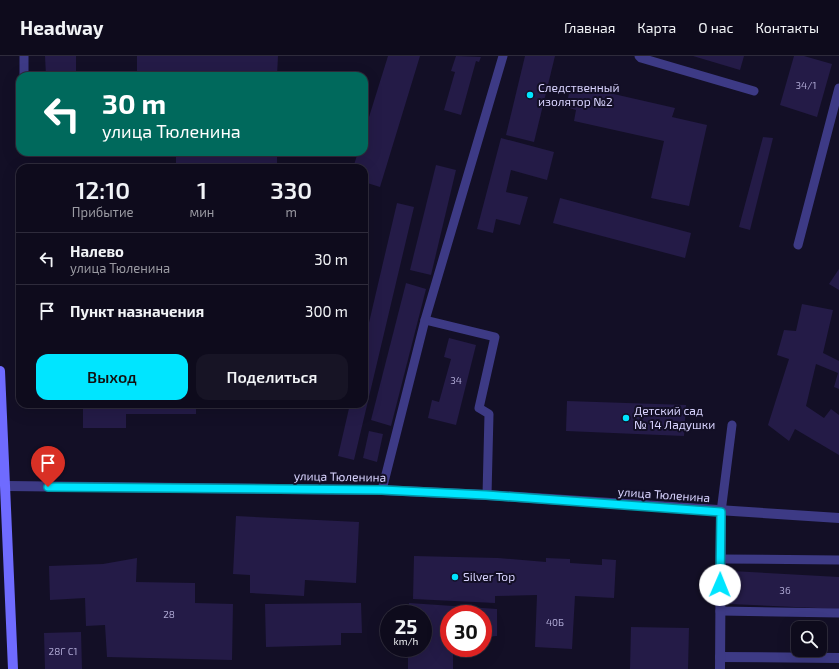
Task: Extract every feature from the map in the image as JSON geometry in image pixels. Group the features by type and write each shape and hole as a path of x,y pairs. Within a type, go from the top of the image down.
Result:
{"main road":[{"path":"0,371 3,488 13,669"}],"street":[{"name":"улица Тюленина","path":"3,488 382,490 486,495 721,512 839,518"},
{"name":"улица Тюленина","path":"720,669 721,512"},
{"path":"720,657 839,658"}],"lane":[{"path":"24,56 24,72"},
{"path":"382,490 425,320 503,56"},
{"path":"639,56 641,58 754,91"},
{"path":"798,245 839,88"},
{"path":"425,320 495,337 479,408 489,414 486,495"},
{"path":"721,512 732,425"},
{"path":"721,559 839,560"},
{"path":"720,611 839,613"}],"building":[{"path":"45,56 76,56 76,72 46,72"},
{"path":"137,56 278,56 277,72 137,72"},
{"path":"388,56 420,56 380,187 368,183 368,164 354,164 357,156 368,156 368,120"},
{"path":"456,56 481,57 479,62 476,61 461,115 444,110 455,72 451,71"},
{"name":"Следственный изолятор №2","path":"525,56 555,56 534,142 506,135"},
{"path":"693,56 744,56 740,70"},
{"path":"794,56 804,56 832,64 817,117 780,105"},
{"path":"583,87 675,108 672,117 707,125 689,206 651,198 664,141 574,121 576,110 566,107 570,89 582,92"},
{"path":"763,137 773,138 750,230 739,227"},
{"path":"501,138 554,152 547,180 511,170 506,192 528,197 520,225 496,219 493,233 477,229"},
{"path":"176,156 277,156 277,164 176,164"},
{"path":"43,163 72,164 43,164"},
{"path":"436,165 456,170 431,275 410,270"},
{"path":"560,198 691,233 685,258 553,223"},
{"path":"397,203 414,207 368,401 368,327"},
{"path":"839,269 839,290 829,284"},
{"path":"406,283 426,289 391,426 371,420"},
{"path":"802,304 833,310 823,353 839,361 839,389 834,387 838,373 816,364 806,406 824,418 831,409 839,415 839,455 795,429 789,441 768,425 789,359 777,355 784,330 796,331"},
{"path":"449,338 476,345 456,425 428,418 432,400 439,402 451,359 444,357"},
{"name":"Детский сад № 14 Ладушки","path":"567,401 686,405 684,436 566,431"},
{"path":"83,408 196,408 196,414 126,414 126,428 83,428"},
{"path":"349,408 366,408 354,460 338,456"},
{"path":"369,431 383,434 377,462 363,458"},
{"path":"236,516 359,522 356,583 305,580 304,596 250,593 250,575 233,574"},
{"path":"414,556 498,558 546,562 546,558 570,559 570,563 602,565 602,559 616,560 614,598 575,596 572,649 535,647 537,595 495,596 495,603 413,599"},
{"path":"137,558 136,582 195,583 195,603 233,604 232,660 107,657 105,625 86,626 85,598 50,600 49,566 103,564"},
{"path":"731,571 839,577 839,609 730,604"},
{"path":"361,603 362,633 341,633 341,645 266,647 265,604"},
{"path":"409,603 440,605 440,657 453,657 453,669 408,669 408,657 432,657 432,605 409,605"},
{"path":"492,609 497,609 497,636 492,636"},
{"path":"631,627 689,628 688,669 630,669"},
{"path":"81,632 82,669 45,669 44,633"}],"place":[{"name":"Следственный изолятор №2","path":"530,95"},
{"name":"Детский сад № 14 Ладушки","path":"626,418"},
{"name":"Silver Top","path":"455,577"}],"route":[{"path":"48,487 382,490 486,495 721,512 720,585"}]}
